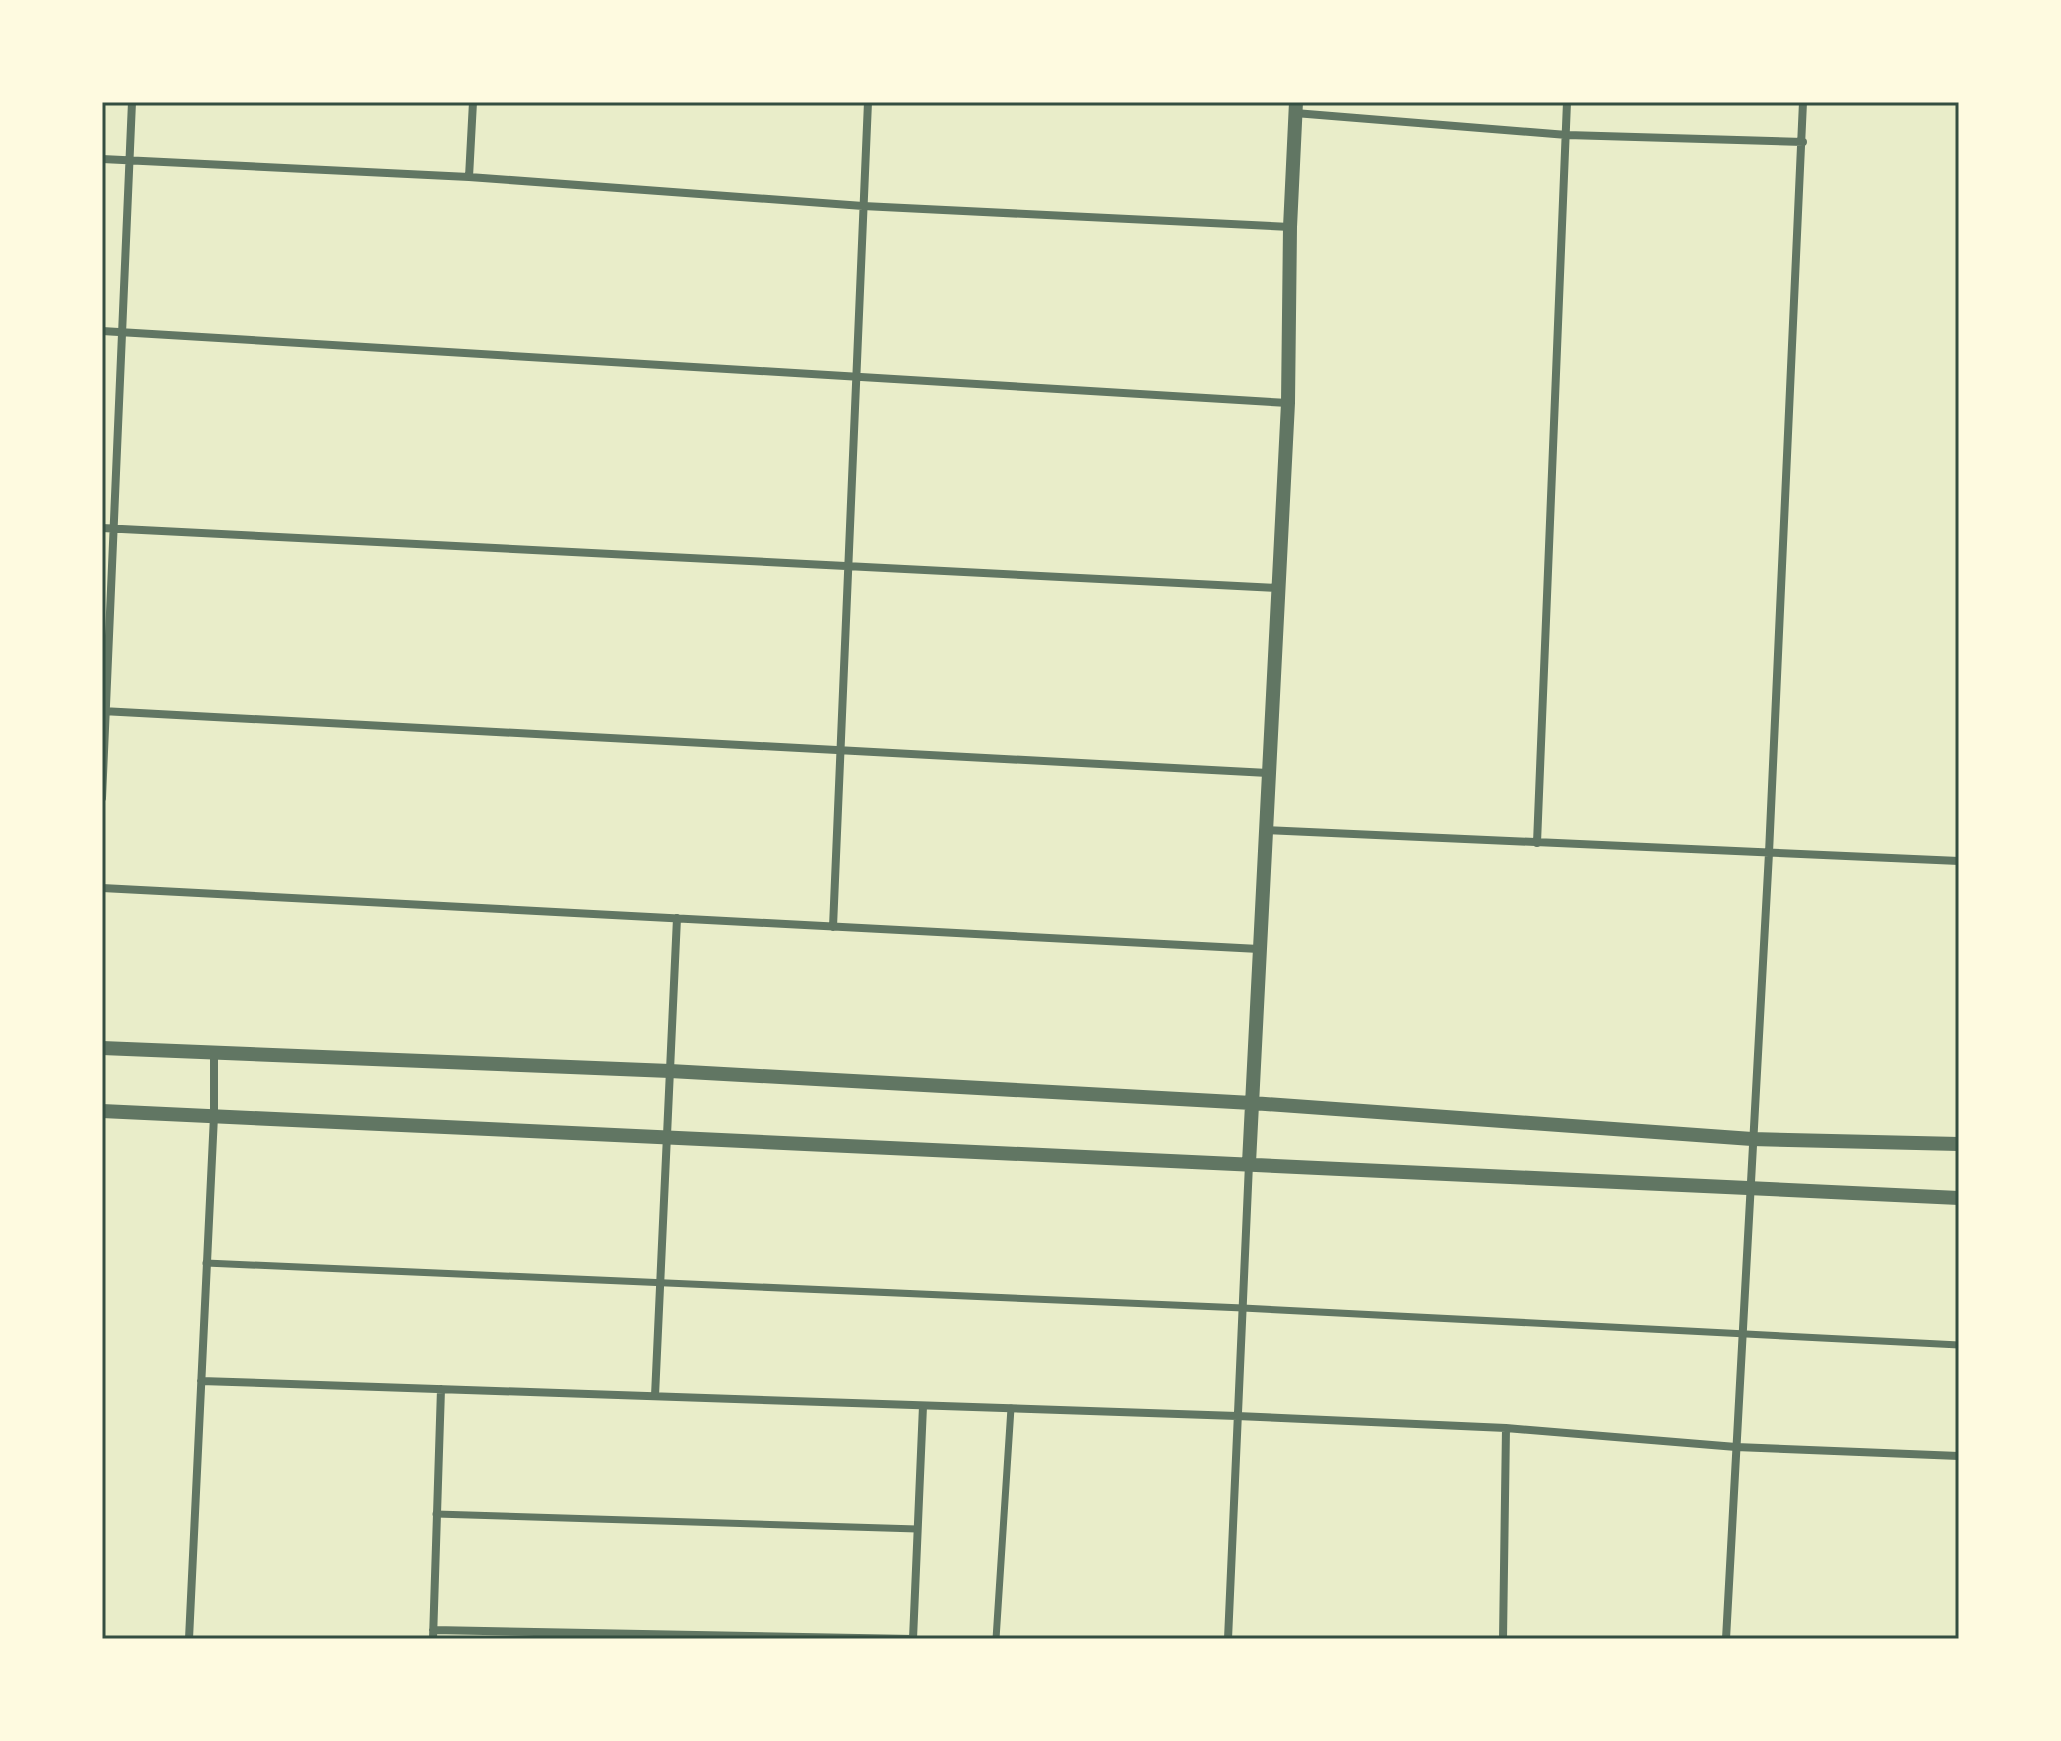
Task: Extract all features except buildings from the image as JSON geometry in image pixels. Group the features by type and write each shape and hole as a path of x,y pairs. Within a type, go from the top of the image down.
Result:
{"street":[{"path":"102,798 132,102"},
{"path":"469,177 473,102"},
{"path":"833,927 868,102"},
{"path":"1537,843 1567,102"},
{"path":"1726,1639 1769,853 1803,102"},
{"path":"1228,1639 1259,949 1288,403 1295,108 1567,135 1803,142"},
{"path":"102,159 469,177 863,206 1290,227"},
{"path":"102,331 1288,403"},
{"path":"102,528 1278,588"},
{"path":"104,711 1268,773"},
{"path":"1266,830 1959,861"},
{"path":"102,888 1259,949"},
{"path":"655,1396 677,918"},
{"path":"102,1048 670,1071 1252,1103 1752,1139 1959,1144"},
{"path":"189,1639 214,1116 214,1052"},
{"path":"102,1111 1959,1198"},
{"path":"206,1263 1243,1308 1959,1345"},
{"path":"201,1381 1237,1416 1506,1428 1736,1447 1959,1456"},
{"path":"441,1389 433,1634 913,1639 923,1406"},
{"path":"996,1639 1011,1408"},
{"path":"1503,1639 1506,1428"},
{"path":"436,1514 917,1529"}]}
